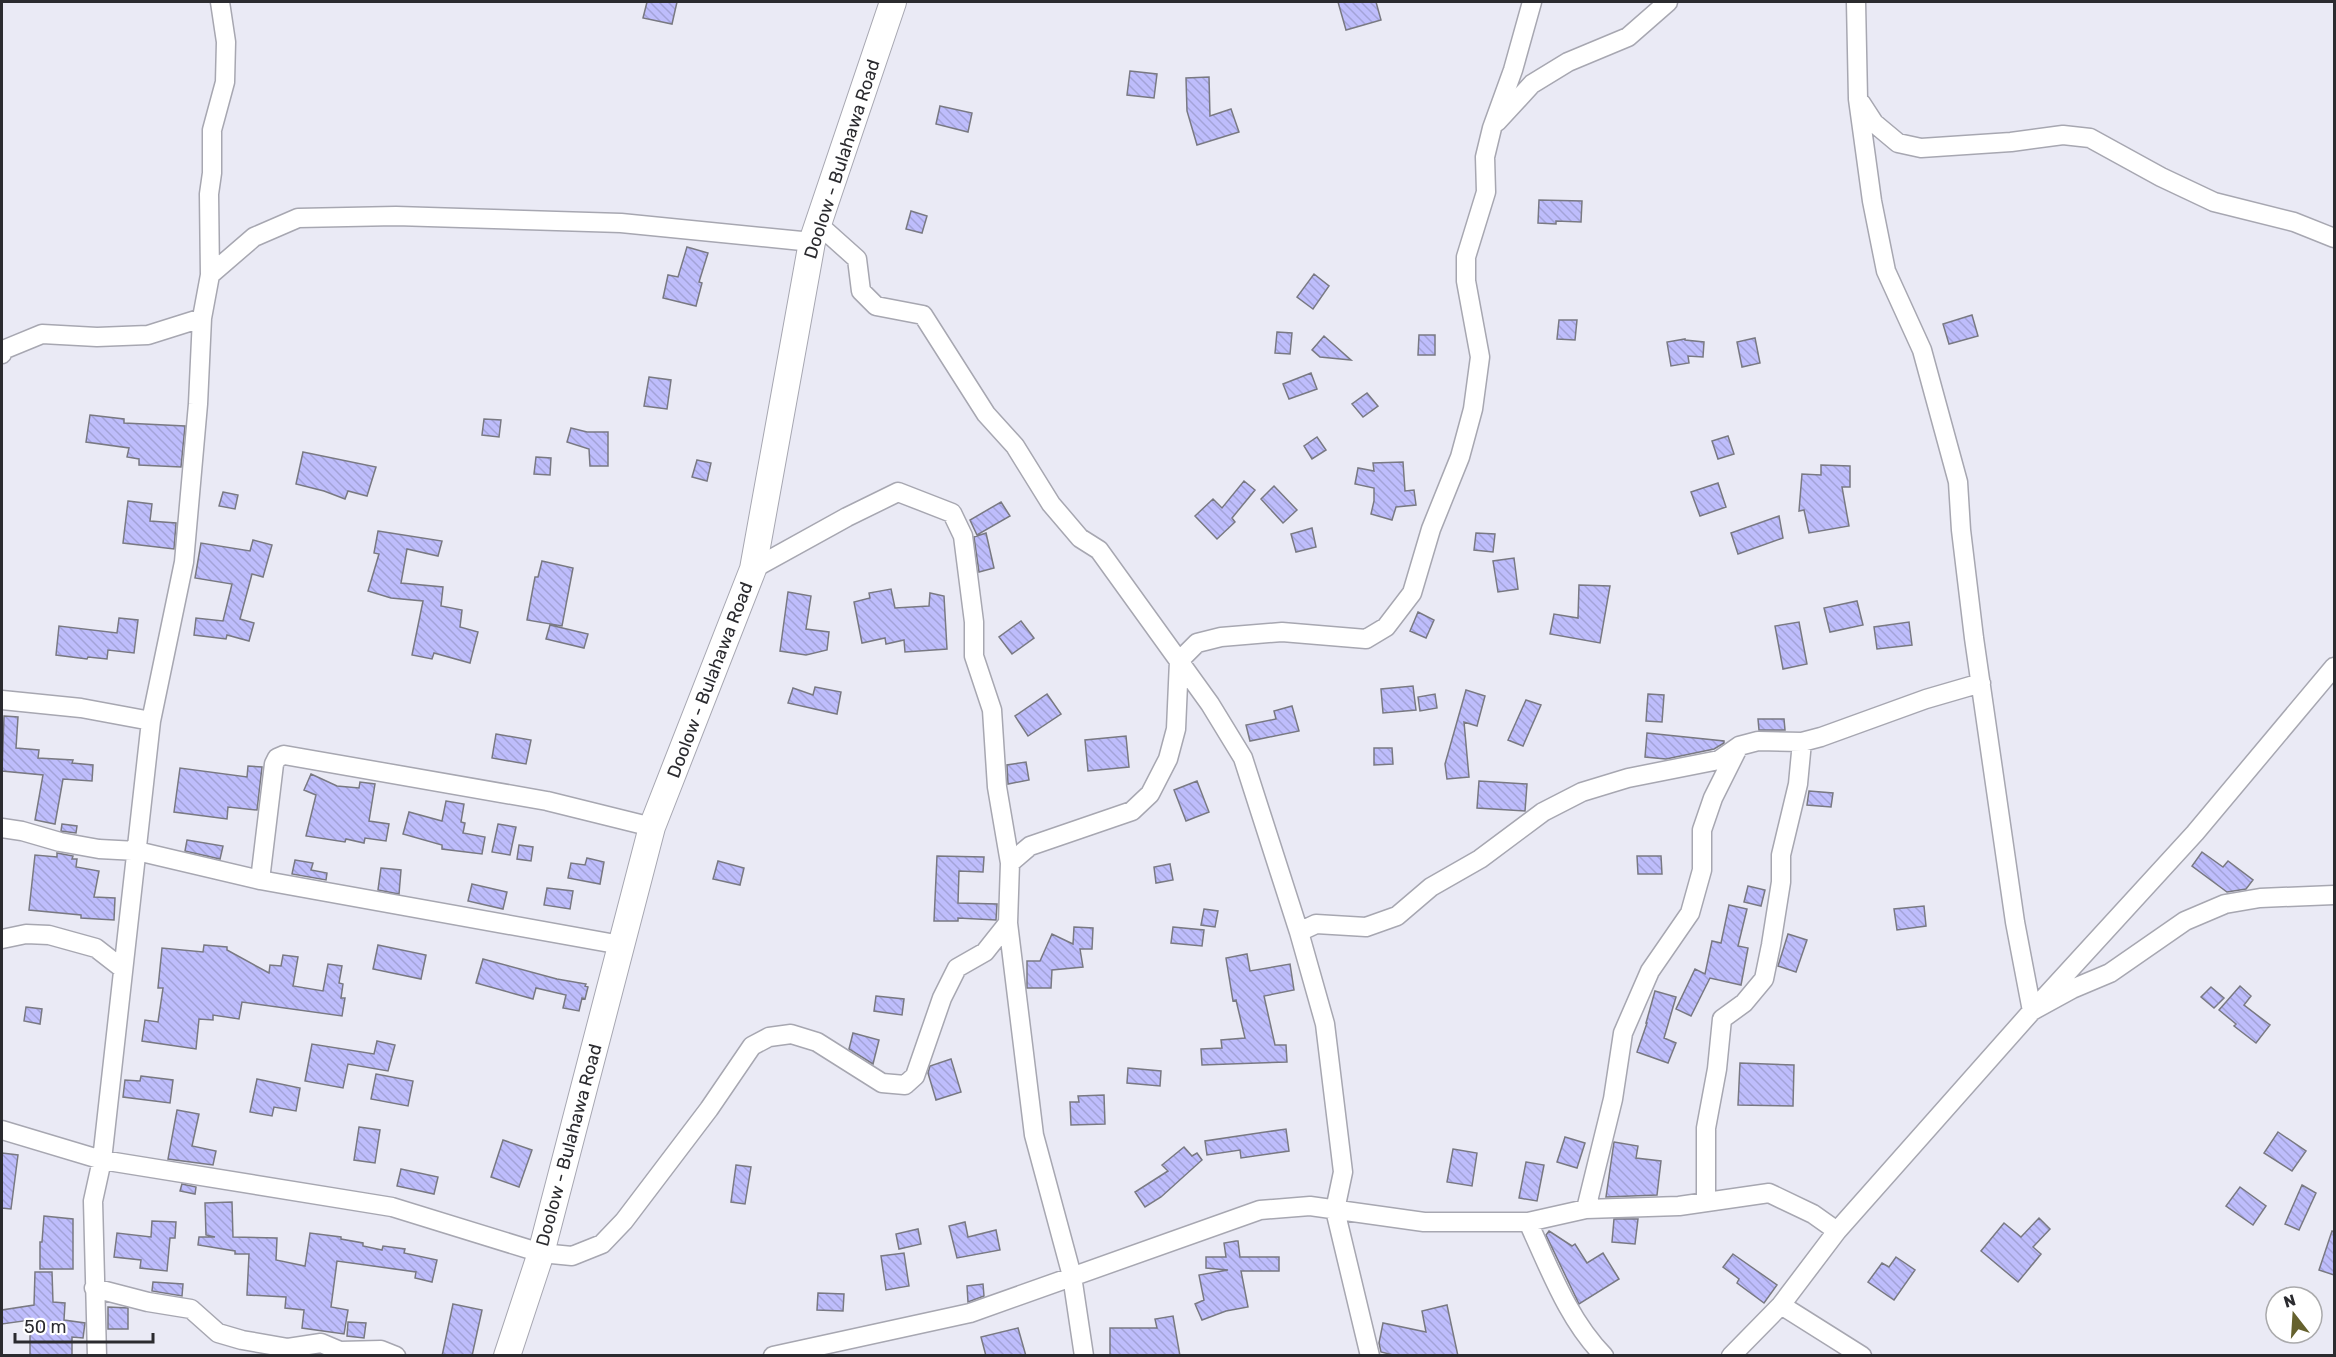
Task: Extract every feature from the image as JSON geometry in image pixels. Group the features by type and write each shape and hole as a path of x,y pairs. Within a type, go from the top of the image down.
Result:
{"main road":[{"name":"Doolow - Bulahawa Road","path":"507,1356 541,1253 652,827 753,569 815,233 893,2"}],"street":[{"path":"97,1356 93,1201 102,1160 151,721 184,562 198,404 202,318 210,275 209,194 212,172 212,130 225,82 226,42 220,2"},
{"path":"1010,864 1030,846 1132,811 1150,794 1168,759 1176,729 1179,661 1197,643 1221,637 1282,632 1366,639 1386,627 1412,593 1431,529 1460,457 1473,409 1480,357 1466,281 1466,257 1486,192 1485,157 1492,128 1513,70 1532,2"},
{"path":"1492,128 1532,84 1568,62 1628,37 1668,2"},
{"path":"1856,2 1858,99 1872,201 1886,271 1922,350 1958,483 1960,530 1981,683 2015,921 2031,1011"},
{"path":"1858,99 1874,123 1898,142 1921,148 2011,142 2063,135 2090,138 2161,177 2214,202 2294,222 2334,238"},
{"path":"210,275 254,237 298,218 396,216 621,223 815,233 857,259 861,291 876,306 923,315 986,414 1015,447 1051,504 1080,538 1099,550 1210,704 1243,758 1299,932 1326,1035 1342,1172 1335,1209 1370,1356"},
{"path":"2,354 3,350 42,334 97,337 148,334 202,318"},
{"path":"753,569 847,517 898,492 952,513 963,536 974,622 974,656 992,710 997,787 1010,864 1008,923 1034,1135 1072,1276 1084,1356"},
{"path":"1731,1356 1780,1305 1837,1231 2031,1011 2194,833 2334,667"},
{"path":"1299,932 1316,924 1366,927 1397,915 1431,887 1480,859 1543,812 1582,792 1628,778 1719,760 1739,746 1758,741 1802,742 1981,683"},
{"path":"2,700 81,708 151,721"},
{"path":"1706,1202 1706,1128 1717,1069 1722,1019 1744,1003 1764,979 1781,882 1780,855 1798,784 1802,742"},
{"path":"1586,1209 1613,1099 1623,1033 1650,971 1690,913 1702,870 1702,830 1713,798 1739,746"},
{"path":"260,880 274,764 277,758 284,755 547,801 652,827"},
{"path":"2,828 99,849 137,851 260,880 621,945"},
{"path":"2031,1011 2072,989 2110,974 2185,921 2225,904 2260,898 2334,895"},
{"path":"2,1130 102,1160 392,1208 541,1253 572,1256 602,1244 624,1221 709,1109 752,1046 769,1037 791,1034 817,1042 882,1083 904,1085 915,1076 942,998 957,968 985,952 1008,923"},
{"path":"2,939 26,934 50,935 96,948 123,969"},
{"path":"773,1356 969,1313 1260,1210 1310,1206 1424,1222 1528,1222 1586,1209 1679,1206 1769,1193 1813,1214 1837,1231"},
{"path":"1528,1222 1562,1293 1590,1341 1604,1356"},
{"path":"94,1288 148,1302 191,1309 218,1333 242,1340 288,1348 321,1343 340,1351 381,1350 396,1356"},
{"path":"1780,1305 1862,1356"}],"building":[{"path":"647,2 677,2 672,24 643,18"},
{"path":"1338,2 1376,2 1381,20 1346,30"},
{"path":"1130,71 1157,74 1154,98 1127,95"},
{"path":"1209,77 1210,116 1231,109 1239,132 1197,145 1187,111 1186,78"},
{"path":"940,106 972,113 968,132 936,124"},
{"path":"1539,200 1582,201 1581,222 1538,223"},
{"path":"911,211 927,216 922,233 906,229"},
{"path":"687,247 708,253 699,282 702,283 696,306 663,298 668,275 678,277"},
{"path":"1314,274 1329,286 1313,309 1297,297"},
{"path":"1972,315 1978,336 1949,344 1943,324"},
{"path":"1559,320 1577,320 1575,340 1557,339"},
{"path":"1277,332 1292,333 1290,354 1275,353"},
{"path":"1419,335 1435,335 1435,355 1418,355"},
{"path":"1324,336 1351,360 1320,357 1312,350"},
{"path":"1755,338 1760,363 1742,367 1737,342"},
{"path":"1685,339 1704,342 1703,357 1688,356 1689,363 1671,366 1667,342"},
{"path":"1311,373 1317,389 1289,399 1283,384"},
{"path":"649,377 671,380 667,409 644,406"},
{"path":"1367,393 1378,406 1363,417 1352,404"},
{"path":"90,415 124,419 124,423 185,426 181,467 139,465 139,459 127,457 129,448 86,442"},
{"path":"484,419 501,420 499,437 482,435"},
{"path":"571,428 587,432 608,432 608,466 590,466 589,449 567,442"},
{"path":"1728,436 1734,454 1718,459 1712,441"},
{"path":"1317,437 1326,450 1312,459 1304,446"},
{"path":"303,452 376,467 367,496 348,491 345,499 296,484"},
{"path":"536,457 551,458 550,475 534,474"},
{"path":"697,460 711,463 707,481 692,477"},
{"path":"1403,462 1405,491 1414,490 1416,505 1396,507 1392,520 1371,514 1374,488 1355,484 1358,468 1374,471 1373,463"},
{"path":"1821,465 1850,466 1850,487 1842,487 1849,526 1809,533 1804,510 1799,511 1802,474 1821,475"},
{"path":"1244,481 1255,490 1232,518 1235,522 1217,539 1195,516 1213,499 1222,508"},
{"path":"1718,483 1726,507 1700,516 1691,492"},
{"path":"1274,486 1297,510 1283,523 1261,499"},
{"path":"223,492 238,495 235,509 219,506"},
{"path":"128,501 152,504 150,521 176,523 174,549 123,543"},
{"path":"1001,502 1010,516 977,535 970,520"},
{"path":"1779,516 1783,538 1738,554 1731,533"},
{"path":"1312,528 1316,547 1296,552 1291,534"},
{"path":"378,531 442,541 438,556 407,549 401,583 443,587 441,606 462,610 460,627 478,632 470,663 434,653 432,659 412,655 423,601 391,598 368,591 379,554 374,553"},
{"path":"986,533 994,568 979,572 974,537"},
{"path":"1476,533 1495,534 1493,552 1474,550"},
{"path":"253,540 272,545 263,577 252,574 240,619 254,623 249,641 227,635 226,639 194,635 196,618 223,621 232,584 195,578 201,543 250,551"},
{"path":"1514,558 1518,589 1498,592 1493,561"},
{"path":"542,561 573,568 562,626 527,620 535,577 538,577"},
{"path":"1579,585 1610,586 1600,643 1550,634 1554,614 1578,618"},
{"path":"891,589 895,608 929,606 930,593 944,596 947,649 905,652 904,640 886,644 885,638 862,643 854,602 870,598 869,593"},
{"path":"788,592 811,596 806,629 829,632 827,650 806,655 780,651"},
{"path":"1857,601 1863,625 1830,632 1824,608"},
{"path":"1418,612 1434,620 1426,638 1410,631"},
{"path":"119,618 138,620 134,653 108,650 107,659 56,655 59,626 117,633"},
{"path":"1021,621 1034,638 1012,654 999,637"},
{"path":"1799,622 1807,664 1783,669 1775,626"},
{"path":"1909,622 1912,645 1877,649 1874,627"},
{"path":"550,625 588,634 584,648 546,639"},
{"path":"1413,686 1416,710 1383,713 1381,689"},
{"path":"815,687 841,692 837,714 788,703 793,688 813,695"},
{"path":"1466,690 1485,696 1477,726 1464,722 1469,777 1447,779 1445,764"},
{"path":"1047,694 1061,714 1028,736 1015,716"},
{"path":"1435,694 1437,708 1420,711 1418,697"},
{"path":"1648,694 1664,695 1662,722 1646,721"},
{"path":"1526,700 1541,705 1523,746 1508,740"},
{"path":"1292,706 1299,731 1250,741 1246,725 1276,719 1274,711"},
{"path":"4,716 18,717 16,748 39,750 38,758 73,760 72,763 93,765 92,781 63,779 55,824 35,820 43,775 2,771"},
{"path":"1758,719 1784,719 1785,730 1759,730"},
{"path":"1647,733 1724,741 1724,743 1714,749 1666,759 1645,757"},
{"path":"496,734 531,740 526,764 492,758"},
{"path":"1126,736 1129,767 1088,771 1085,740"},
{"path":"1374,748 1392,748 1393,764 1374,765"},
{"path":"1026,762 1029,780 1008,784 1007,765"},
{"path":"248,766 262,767 257,810 228,807 227,819 174,812 180,768 247,777"},
{"path":"311,774 337,786 359,788 360,782 375,784 369,821 389,824 386,841 365,838 364,843 346,839 345,842 306,836 316,795 304,790"},
{"path":"1197,781 1209,812 1186,821 1174,790"},
{"path":"1479,781 1527,784 1525,811 1477,808"},
{"path":"1809,791 1833,793 1831,807 1807,805"},
{"path":"446,801 464,804 461,822 465,823 463,833 485,837 482,854 442,849 442,845 403,834 409,812 442,821"},
{"path":"62,824 77,826 76,833 61,831"},
{"path":"498,824 516,827 510,855 492,852"},
{"path":"187,840 223,846 220,859 185,851"},
{"path":"519,845 533,847 531,861 517,859"},
{"path":"2202,852 2223,867 2228,861 2253,880 2246,889 2227,892 2192,866"},
{"path":"57,853 73,856 72,859 77,859 76,867 99,871 94,897 115,898 114,920 81,918 81,915 29,910 35,855 57,857"},
{"path":"937,856 984,857 983,872 959,871 958,903 997,904 996,920 958,918 958,921 934,921"},
{"path":"1637,856 1661,856 1662,874 1638,874"},
{"path":"587,858 604,862 600,884 568,878 571,863 585,865"},
{"path":"295,860 313,863 311,870 327,873 326,880 292,874"},
{"path":"718,861 744,868 740,885 713,879"},
{"path":"1170,864 1173,880 1156,883 1154,867"},
{"path":"381,868 401,870 399,894 378,890"},
{"path":"472,884 507,892 503,909 468,901"},
{"path":"1748,886 1765,890 1761,906 1744,902"},
{"path":"547,888 573,891 570,909 544,905"},
{"path":"1729,905 1747,909 1738,946 1748,948 1741,985 1710,978 1691,1016 1676,1009 1695,969 1705,974 1712,941 1721,943"},
{"path":"1924,906 1926,926 1897,930 1894,909"},
{"path":"1204,909 1218,911 1215,927 1201,925"},
{"path":"1074,927 1093,928 1092,949 1080,949 1083,967 1052,970 1051,988 1027,988 1027,961 1040,961 1052,934 1073,944"},
{"path":"1173,927 1204,930 1202,946 1171,943"},
{"path":"1788,934 1807,940 1796,972 1778,966"},
{"path":"204,945 227,947 227,950 269,973 270,965 281,966 283,955 298,957 293,986 323,991 328,964 342,966 339,983 343,984 341,998 345,998 342,1016 242,1002 239,1019 213,1015 213,1020 199,1019 196,1049 142,1041 145,1020 158,1022 163,988 158,988 162,948 203,952"},
{"path":"378,945 426,955 421,979 373,969"},
{"path":"1247,954 1250,971 1290,964 1294,990 1264,996 1275,1045 1286,1045 1287,1062 1202,1065 1201,1049 1222,1048 1221,1040 1245,1038 1236,1000 1233,1001 1226,958"},
{"path":"483,959 557,979 586,984 585,986 588,987 585,999 582,998 579,1011 563,1008 566,995 536,988 533,999 476,983"},
{"path":"2240,986 2251,996 2244,1005 2270,1025 2256,1043 2234,1026 2236,1024 2219,1010"},
{"path":"2211,987 2224,998 2214,1008 2201,997"},
{"path":"1655,991 1676,997 1664,1038 1676,1043 1668,1063 1637,1052"},
{"path":"876,996 904,999 902,1015 874,1011"},
{"path":"26,1007 42,1009 40,1024 24,1021"},
{"path":"853,1033 879,1040 873,1064 849,1049"},
{"path":"377,1041 395,1045 388,1071 348,1064 343,1088 305,1081 312,1044 374,1054"},
{"path":"951,1059 961,1092 936,1100 928,1073 930,1066"},
{"path":"1740,1063 1794,1065 1793,1106 1738,1105"},
{"path":"1128,1068 1161,1071 1160,1086 1127,1083"},
{"path":"376,1074 413,1081 408,1106 371,1099"},
{"path":"141,1076 173,1080 170,1103 123,1097 125,1080 140,1081"},
{"path":"257,1079 300,1088 296,1111 274,1107 272,1116 250,1112"},
{"path":"1104,1095 1105,1124 1071,1125 1070,1102 1079,1102 1078,1096"},
{"path":"177,1110 199,1114 192,1146 216,1151 213,1165 168,1159"},
{"path":"359,1127 380,1130 375,1163 354,1160"},
{"path":"1286,1129 1289,1151 1241,1158 1240,1150 1207,1155 1205,1141"},
{"path":"2278,1132 2306,1151 2292,1171 2264,1153"},
{"path":"1565,1137 1585,1143 1577,1168 1557,1162"},
{"path":"503,1140 532,1150 519,1187 491,1177"},
{"path":"1614,1142 1638,1146 1636,1158 1661,1161 1657,1195 1606,1197"},
{"path":"1184,1147 1192,1156 1197,1153 1202,1160 1161,1197 1145,1207 1135,1192 1168,1171 1162,1165"},
{"path":"1453,1149 1477,1153 1472,1186 1447,1182"},
{"path":"2,1153 18,1155 11,1209 2,1208"},
{"path":"1526,1162 1544,1165 1537,1201 1519,1198"},
{"path":"736,1165 751,1167 745,1204 731,1202"},
{"path":"401,1169 438,1177 434,1194 397,1186"},
{"path":"182,1184 196,1187 195,1194 180,1191"},
{"path":"2302,1185 2316,1193 2299,1230 2285,1224"},
{"path":"2240,1187 2266,1206 2253,1225 2226,1206"},
{"path":"232,1202 233,1237 277,1238 276,1260 305,1266 310,1233 341,1237 341,1239 363,1243 363,1246 382,1250 383,1246 405,1249 404,1253 437,1260 432,1282 415,1278 416,1272 337,1261 331,1307 348,1310 344,1334 302,1328 304,1310 285,1308 286,1297 247,1295 249,1254 235,1254 235,1251 198,1245 199,1237 215,1237 206,1235 205,1203"},
{"path":"44,1216 73,1219 73,1269 40,1269 40,1242 42,1242"},
{"path":"2039,1218 2050,1229 2033,1247 2041,1254 2018,1282 1981,1251 2004,1223 2021,1237"},
{"path":"1614,1219 1638,1219 1635,1244 1612,1242"},
{"path":"152,1221 176,1222 175,1238 170,1238 167,1271 140,1268 141,1260 114,1257 117,1233 151,1237"},
{"path":"965,1222 968,1237 996,1230 1000,1250 957,1258 949,1226"},
{"path":"918,1229 921,1244 899,1249 896,1234"},
{"path":"1549,1231 1572,1246 1575,1244 1587,1263 1603,1253 1619,1279 1579,1304 1546,1235"},
{"path":"2332,1231 2334,1232 2334,1275 2319,1270"},
{"path":"1238,1241 1240,1257 1279,1257 1279,1271 1241,1271 1248,1307 1226,1311 1202,1320 1195,1304 1204,1300 1199,1275 1228,1270 1206,1268 1206,1257 1226,1257 1224,1243"},
{"path":"904,1253 909,1286 886,1290 881,1256"},
{"path":"1733,1254 1777,1285 1764,1303 1737,1283 1739,1279 1723,1267"},
{"path":"1896,1257 1915,1270 1894,1300 1868,1282 1882,1263 1889,1267"},
{"path":"35,1272 52,1272 53,1302 65,1303 64,1320 85,1323 83,1338 72,1337 72,1356 30,1356 30,1320 2,1324 2,1310 34,1305"},
{"path":"153,1282 183,1284 182,1296 152,1291"},
{"path":"983,1284 984,1296 968,1302 967,1286"},
{"path":"818,1293 844,1294 843,1311 817,1310"},
{"path":"453,1304 482,1310 472,1356 442,1356"},
{"path":"1447,1305 1458,1356 1397,1356 1381,1352 1379,1343 1383,1323 1426,1332 1422,1311"},
{"path":"108,1307 128,1308 128,1329 108,1329"},
{"path":"1173,1316 1180,1356 1110,1356 1110,1328 1157,1328 1155,1319"},
{"path":"348,1322 366,1323 364,1338 347,1336"},
{"path":"1018,1328 1026,1356 986,1356 981,1337"}]}
